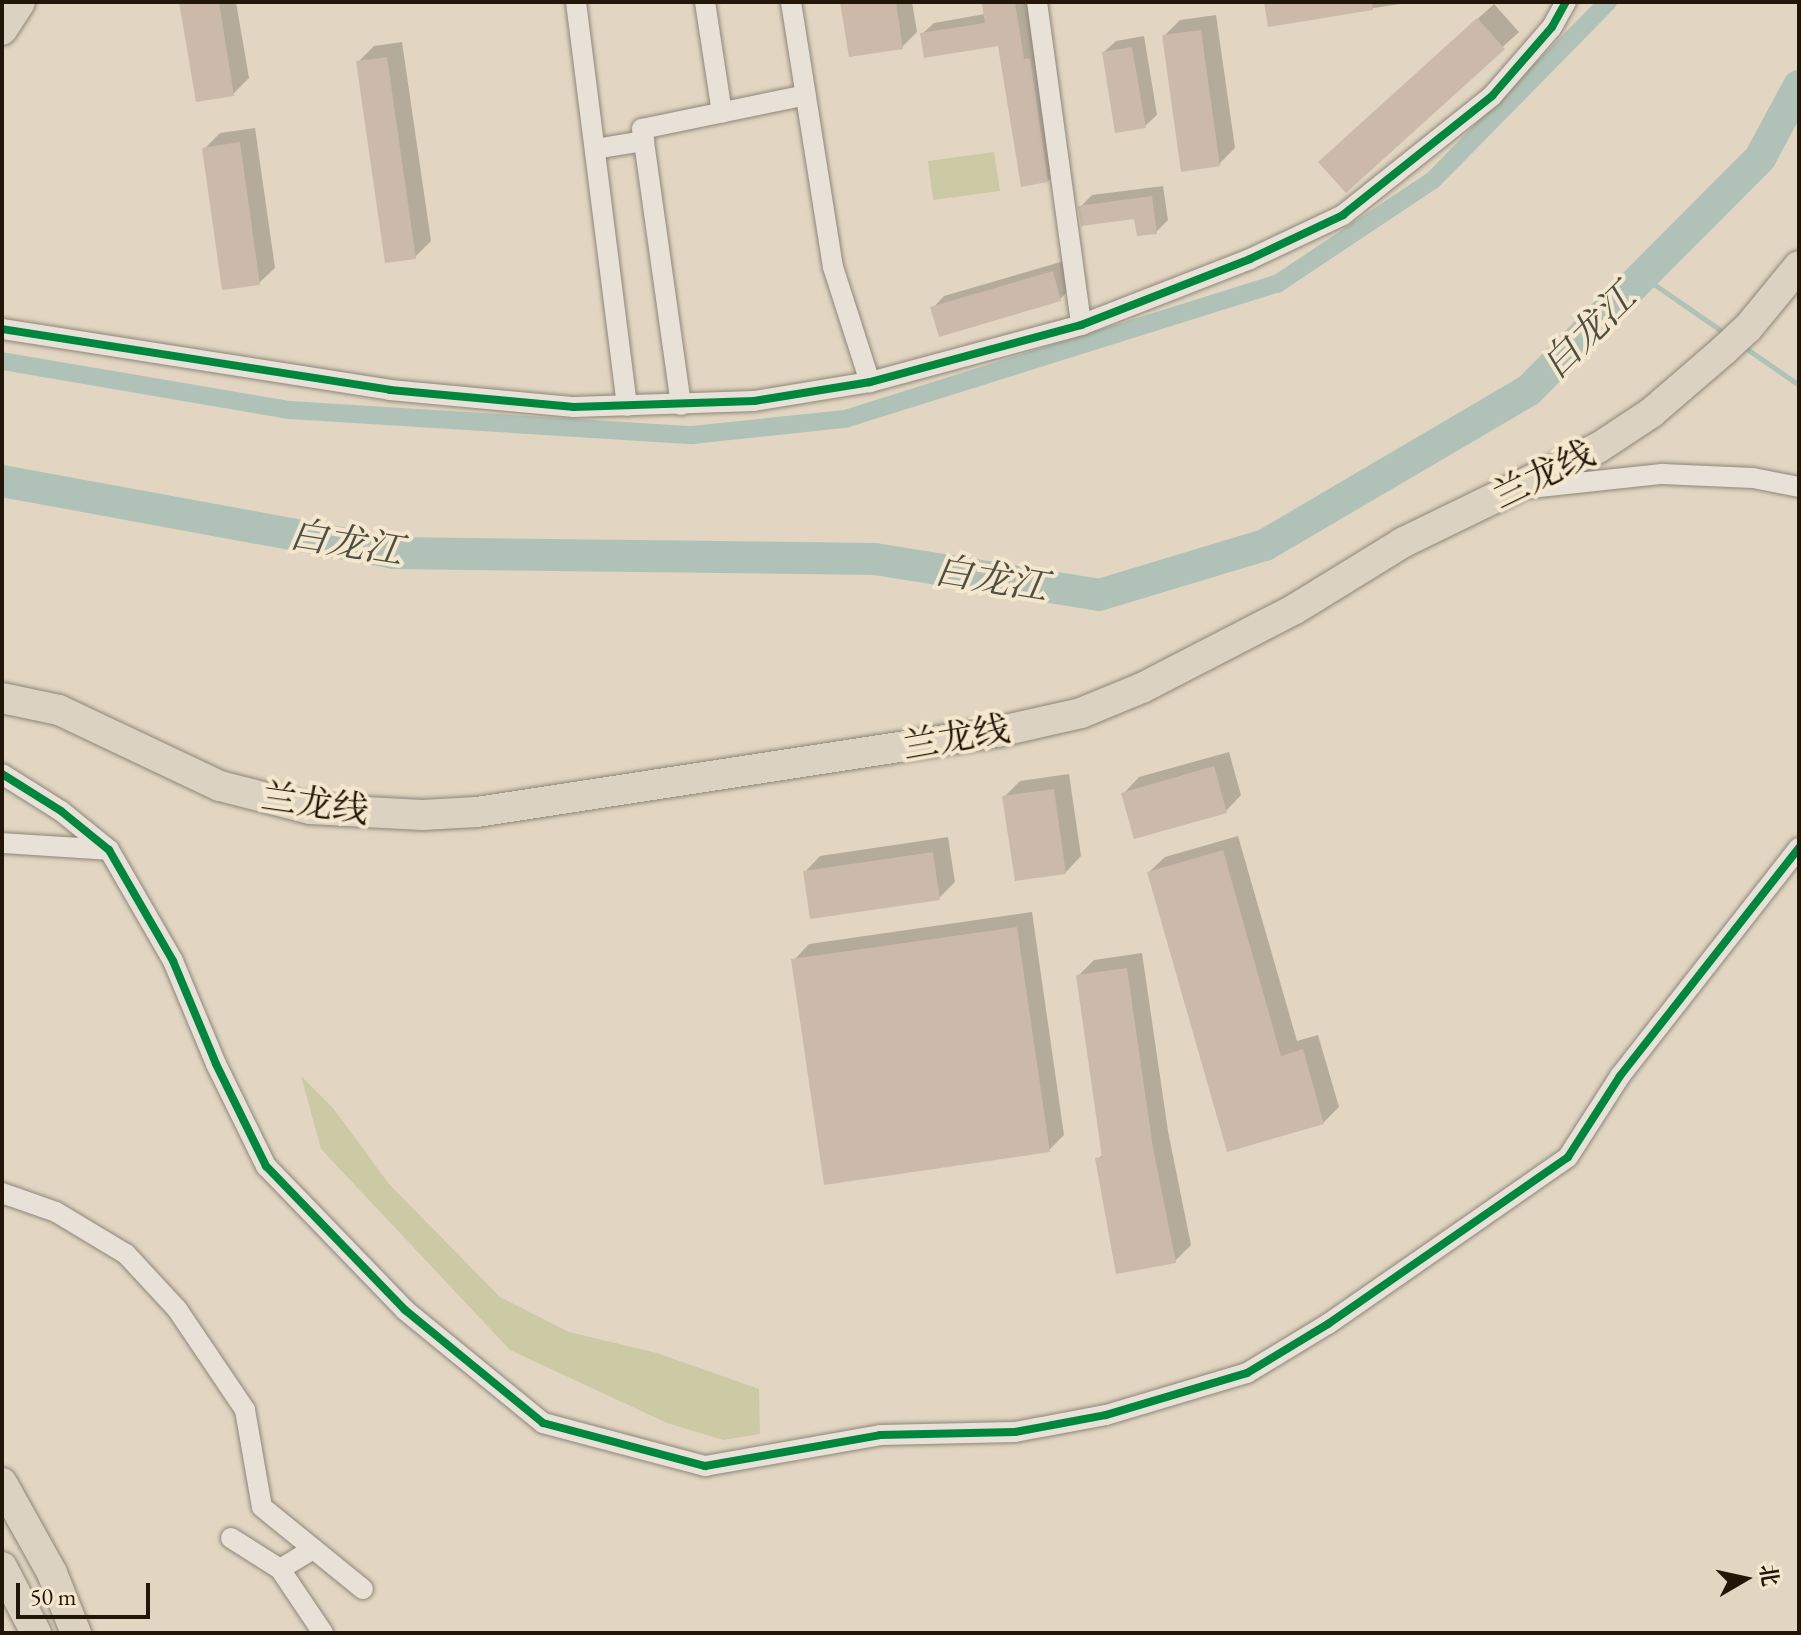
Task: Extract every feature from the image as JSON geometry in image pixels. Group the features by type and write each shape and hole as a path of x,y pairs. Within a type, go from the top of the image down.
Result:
{"highway":[{"path":"2,30 20,2"},
{"name":"兰龙线","path":"2,698 59,710 220,786 310,809 422,815 477,812 997,732 1081,713 1142,688 1295,609 1404,542 1598,448 1638,422 1724,350 1748,328 1799,266"},
{"path":"2,1483 52,1573 76,1633"},
{"path":"2,1567 36,1633"}],"street":[{"path":"576,2 627,406"},
{"path":"705,2 722,113"},
{"path":"791,2 833,267 870,382"},
{"path":"1037,2 1081,325"},
{"path":"2,329 390,390 574,407 754,401 870,382 1081,325 1250,259 1343,215 1492,96 1552,27 1566,2"},
{"path":"681,405 642,129 806,95"},
{"path":"595,149 644,141"},
{"path":"1510,490 1662,474 1753,478 1799,487"},
{"path":"2,774 61,811 109,850 173,961 216,1064 266,1166 405,1310 543,1423 705,1466 880,1435 1015,1432 1106,1415 1247,1373 1328,1324 1568,1157 1620,1076 1799,848"},
{"path":"2,843 109,850"},
{"path":"2,1193 56,1212 126,1254 177,1309 245,1410 262,1507 363,1589"},
{"path":"231,1538 280,1569 323,1633"},
{"path":"280,1569 313,1549"}],"green space":[{"path":"994,152 1000,191 933,200 928,161"},
{"path":"301,1076 333,1108 389,1184 500,1297 569,1332 657,1353 759,1389 760,1434 723,1440 667,1423 510,1350 321,1149"}],"building":[{"path":"179,2 219,2 234,96 196,102"},
{"path":"840,2 896,2 903,49 849,57"},
{"path":"1015,2 1024,59 1030,58 1048,182 1021,187 998,46 924,58 920,33 985,23 982,4"},
{"path":"1264,2 1372,2 1373,10 1268,27"},
{"path":"1477,18 1505,49 1346,193 1318,162"},
{"path":"1201,30 1220,166 1181,172 1162,35"},
{"path":"1132,47 1146,128 1115,133 1102,52"},
{"path":"387,57 416,259 385,263 356,61"},
{"path":"240,142 260,285 222,290 202,148"},
{"path":"1152,196 1157,234 1137,236 1134,219 1081,226 1078,206"},
{"path":"1053,271 1061,301 939,337 930,307"},
{"path":"1214,766 1227,813 1134,839 1121,793"},
{"path":"1054,789 1066,874 1015,881 1002,796"},
{"path":"1223,850 1281,1056 1303,1049 1324,1124 1227,1152 1147,872"},
{"path":"933,852 940,900 810,919 803,871"},
{"path":"1017,927 1050,1152 824,1185 791,959"},
{"path":"1127,968 1153,1148 1176,1263 1116,1274 1095,1158 1102,1157 1076,975"}],"waterway":[{"path":"2,361 290,410 692,435 845,419 1277,284 1433,180 1608,2"},
{"name":"白龙江","path":"2,481 393,553 875,559 1099,595 1265,545 1528,391 1760,158 1799,86"},
{"path":"1642,276 1726,334"},
{"path":"1744,347 1799,385"}],"cycle path":[{"path":"2,329 390,390 574,407 754,401 870,382 1081,325 1250,259 1343,215 1492,96 1552,27 1566,2"},
{"path":"2,774 61,811 109,850 173,961 216,1064 266,1166 405,1310 543,1423 705,1466 880,1435 1015,1432 1106,1415 1247,1373 1328,1324 1568,1157 1620,1076 1799,848"}]}
